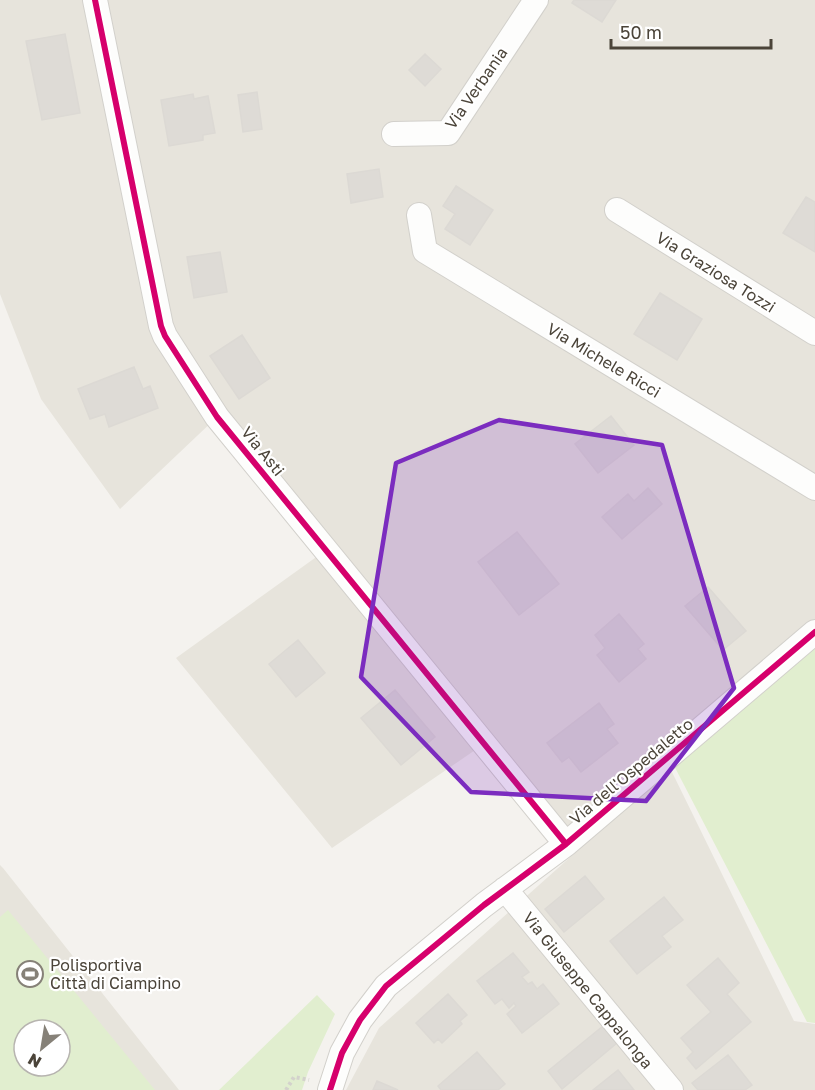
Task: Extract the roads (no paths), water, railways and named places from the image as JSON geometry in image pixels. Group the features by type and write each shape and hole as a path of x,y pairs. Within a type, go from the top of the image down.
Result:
{"street":[{"name":"Via Asti","path":"95,0 161,326 165,336 217,417 566,844"},
{"name":"Via Verbania","path":"393,134 448,133 536,0"},
{"name":"Via Graziosa Tozzi","path":"617,210 815,333"},
{"name":"Via Michele Ricci","path":"419,215 425,251 815,488"},
{"name":"Via dell'Ospedaletto","path":"319,1085 342,1053 360,1020 386,986 506,889 566,844 815,633"},
{"name":"Via Giuseppe Cappalonga","path":"506,889 671,1090"}],"place":[{"name":"Polisportiva Città di Ciampino","path":"30,974"}]}
